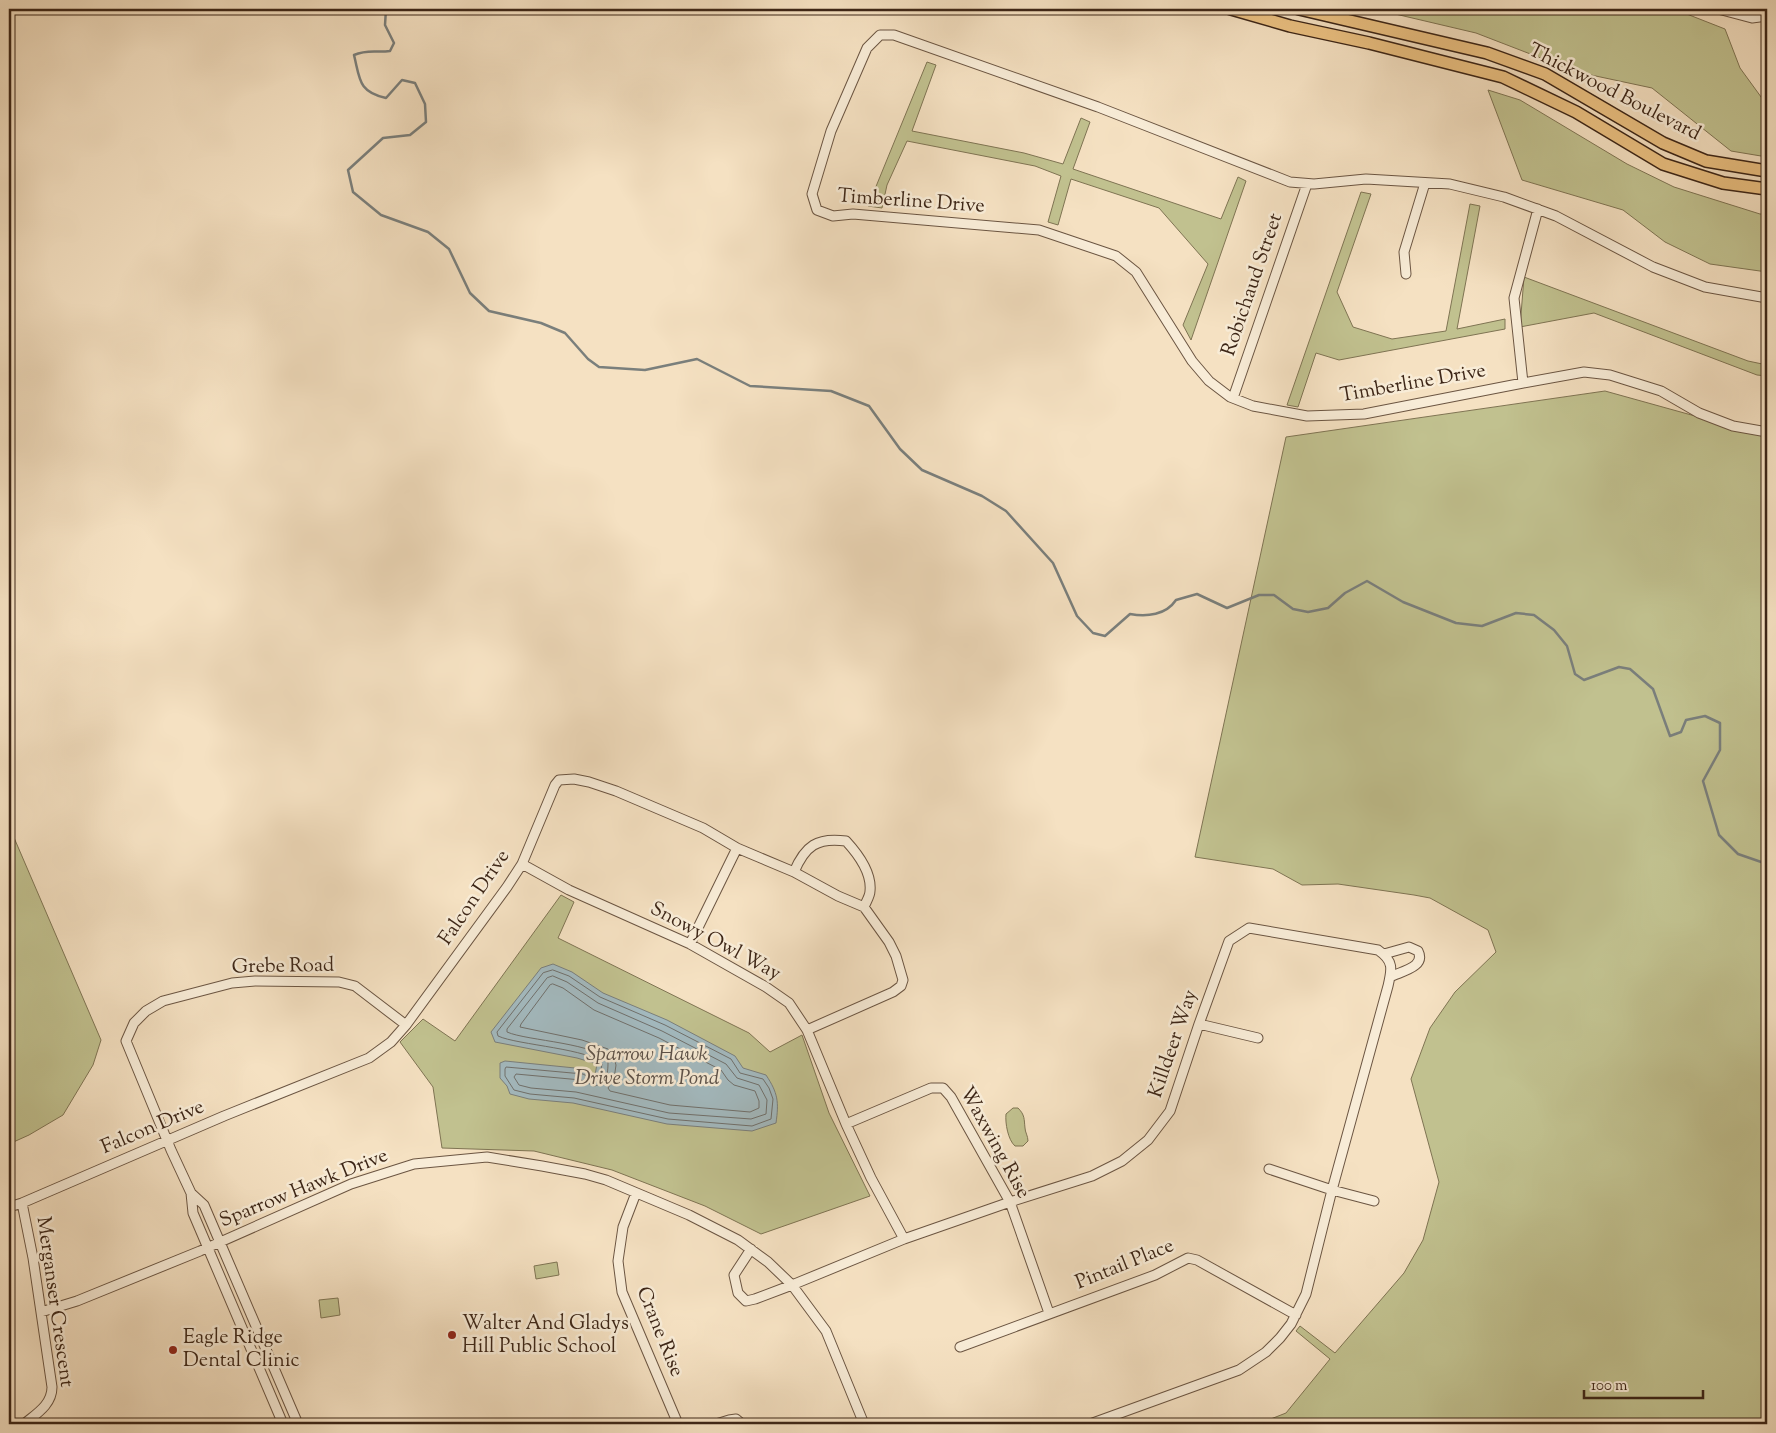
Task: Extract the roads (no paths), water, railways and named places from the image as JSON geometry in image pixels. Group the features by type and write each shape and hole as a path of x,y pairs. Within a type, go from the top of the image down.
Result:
{"main road":[{"name":"Thickwood Boulevard","path":"1231,9 1290,26 1369,43 1503,77 1576,112 1662,164 1723,183 1767,189"},
{"name":"Thickwood Boulevard","path":"1299,9 1487,53 1545,74 1663,143 1706,161 1767,171"}],"street":[{"path":"1718,9 1752,18 1767,16"},
{"name":"Timberline Drive","path":"1767,298 1705,287 1653,267 1556,216 1495,195 1450,184 1366,180 1307,184 1290,182 1098,107 894,35 880,35 867,48 831,132 812,194 817,210 832,216 853,214 1039,230 1116,256 1136,272 1192,361 1209,381 1233,398 1253,406 1307,416 1364,414 1523,382 1584,372 1610,375 1661,391 1700,413 1733,426 1767,432"},
{"path":"1406,274 1404,252 1425,183"},
{"name":"Robichaud Street","path":"1233,398 1307,184"},
{"path":"1523,382 1514,298 1538,209"},
{"name":"Falcon Drive","path":"9,1207 369,1058 391,1042 406,1025 522,864 555,785 559,780 589,782 616,791 703,828 737,848 794,872 838,896 864,907"},
{"path":"794,872 799,860 807,850 818,843 830,839 846,841 859,855 867,873 870,892 864,907 889,942 896,956 903,980 901,986 893,992 807,1030"},
{"path":"690,944 737,848"},
{"name":"Snowy Owl Way","path":"522,864 569,890 690,944 766,986 789,1003 807,1030 846,1124 871,1178 904,1239"},
{"name":"Killdeer Way","path":"751,1249 734,1275 735,1286 741,1297 749,1301 904,1239 1092,1176 1122,1161 1148,1140 1170,1111 1229,941 1249,928 1378,950 1384,954"},
{"path":"1090,1424 1238,1370 1266,1352 1280,1338 1296,1315 1306,1294 1332,1190 1390,977 1391,968 1387,956 1384,954 1409,947 1418,951 1420,962 1390,977"},
{"name":"Grebe Road","path":"191,1193 126,1041 134,1023 146,1011 172,997 232,983 255,981 339,982 354,986 406,1025"},
{"path":"1199,1024 1258,1038"},
{"name":"Waxwing Rise","path":"846,1124 932,1088 943,1088 951,1097 1010,1202 1049,1313"},
{"name":"Sparrow Hawk Drive","path":"41,1312 77,1301 207,1248 351,1184 414,1164 487,1157 585,1174 606,1180 689,1215 738,1240 751,1249 774,1267 792,1285 826,1331 864,1424"},
{"path":"1268,1169 1332,1190 1374,1201"},
{"path":"191,1193 204,1206 298,1424"},
{"path":"191,1193 193,1214 283,1424"},
{"name":"Crane Rise","path":"636,1193 623,1227 618,1262 622,1292 678,1424"},
{"name":"Merganser Crescent","path":"22,1203 33,1258 52,1396 46,1406 24,1424"},
{"name":"Pintail Place","path":"960,1347 1155,1275 1188,1258 1197,1260 1296,1315"},
{"path":"716,1424 736,1419 742,1424"}],"water":[{"name":"Sparrow Hawk Drive Storm Pond","path":"553,964 572,972 603,993 667,1020 735,1056 743,1068 766,1075 777,1098 776,1123 752,1131 667,1124 573,1103 529,1099 510,1094 507,1086 500,1078 500,1063 505,1061 585,1069 595,1075 597,1064 577,1058 495,1042 491,1032 541,968"}],"waterway":[{"path":"386,9 385,25 394,43 390,51 354,55 359,78 370,92 386,98 402,80 415,83 425,104 426,122 410,135 383,138 348,170 353,192 381,215 428,232 449,249 470,293 489,311 541,323 565,333 588,359 599,367 645,370 697,359 750,386 831,391 869,406 900,449 922,470 982,496 1006,511 1053,563 1077,616 1093,633 1105,636 1130,614 1156,614 1167,609 1176,600 1197,594 1227,608 1259,595 1274,595 1293,609 1308,612 1328,608 1345,593 1367,581 1403,602 1456,623 1482,626 1516,613 1534,615 1554,630 1567,646 1575,674 1584,680 1619,667 1630,669 1653,689 1670,736 1681,732 1686,720 1705,716 1720,723 1720,750 1703,781 1719,835 1738,854 1767,864"}],"place":[{"name":"Walter And Gladys Hill Public School","path":"452,1335"},
{"name":"Eagle Ridge Dental Clinic","path":"173,1350"}]}
